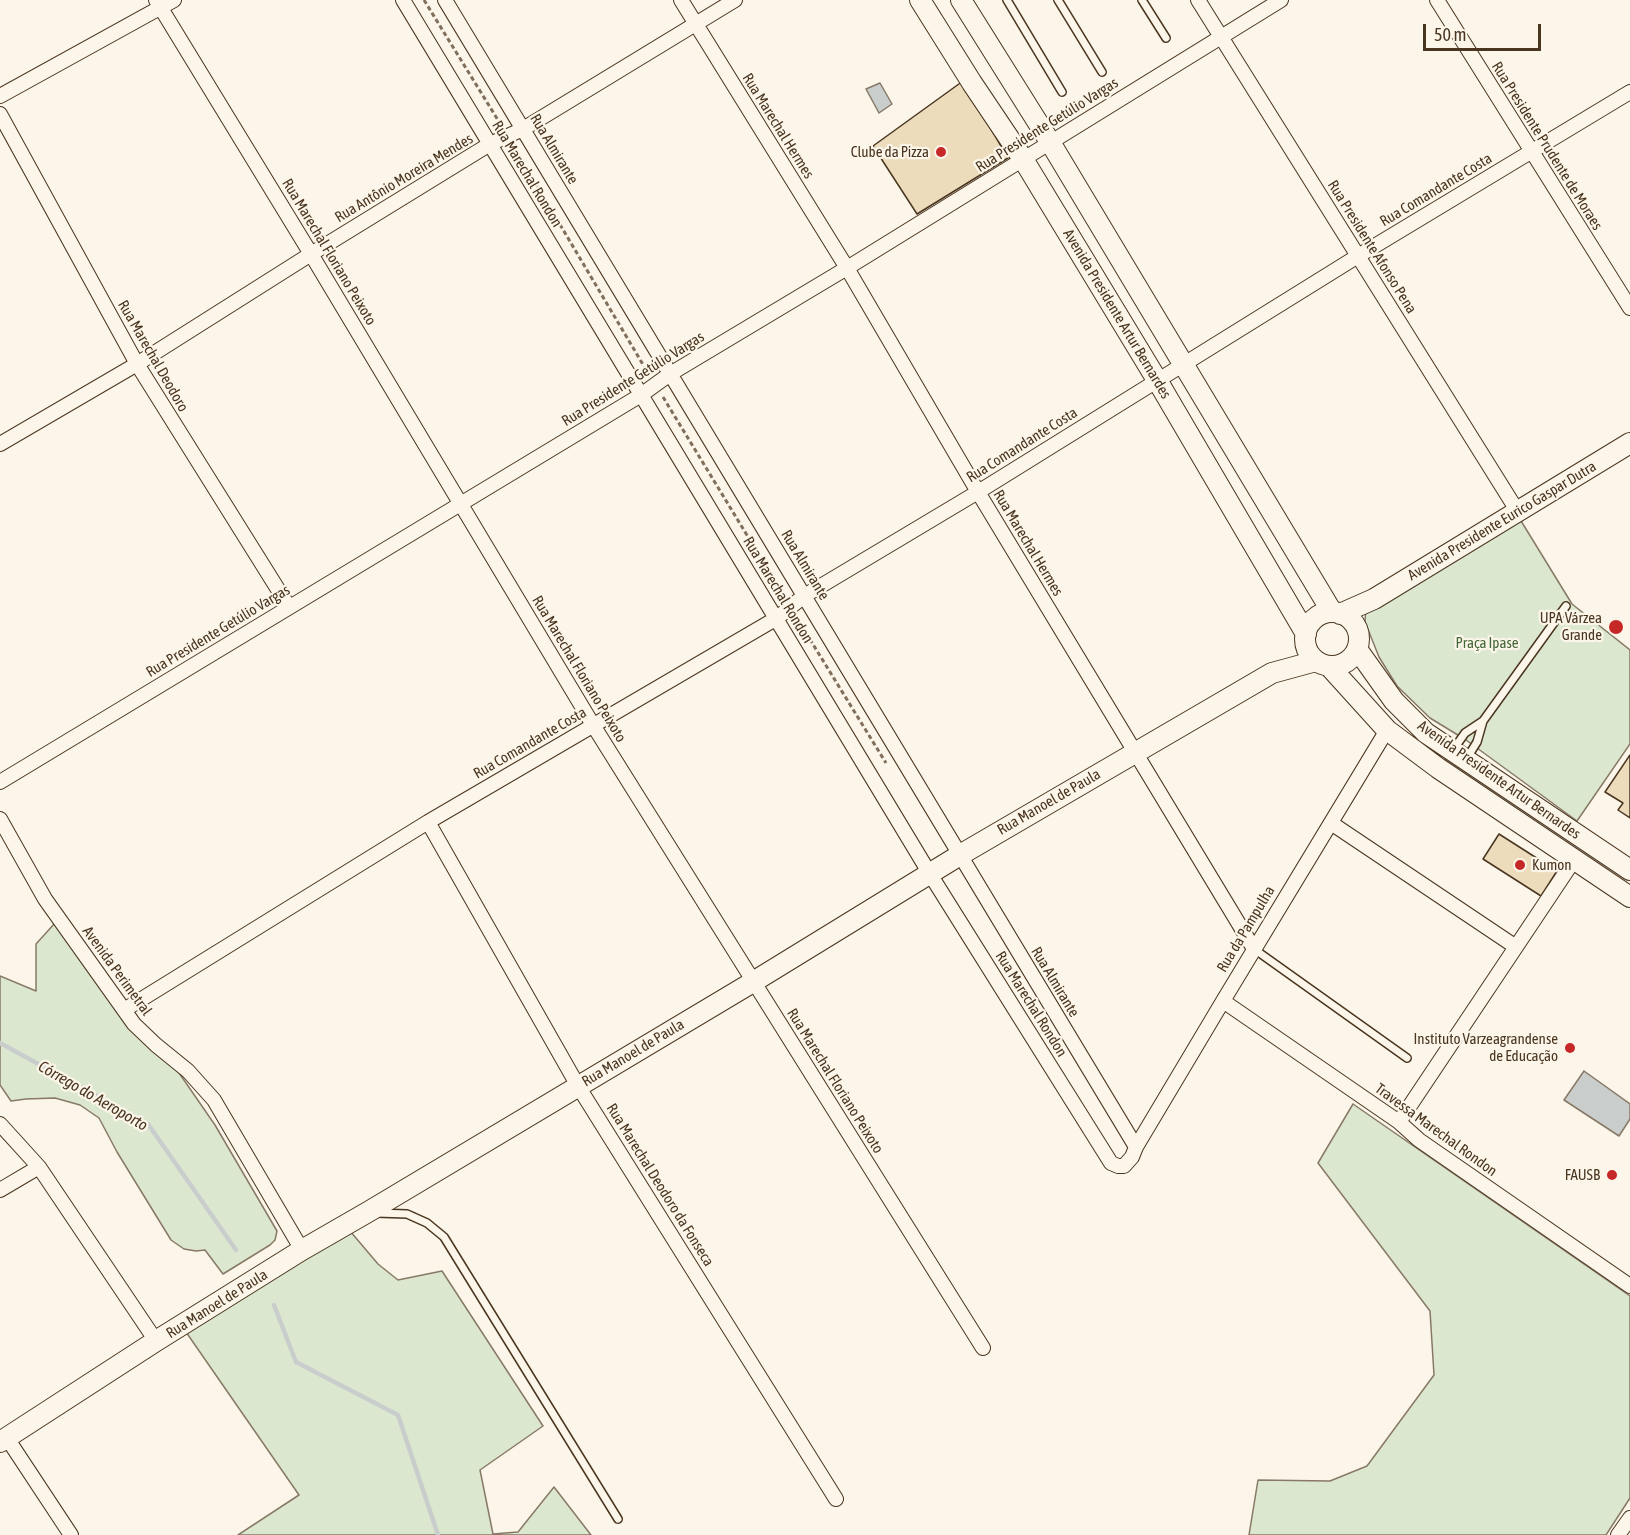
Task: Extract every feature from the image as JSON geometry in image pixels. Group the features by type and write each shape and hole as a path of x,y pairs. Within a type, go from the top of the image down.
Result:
{"main road":[{"name":"Avenida Presidente Artur Bernardes","path":"920,0 1023,159 1157,380 1305,638"},
{"name":"Avenida Presidente Artur Bernardes","path":"961,0 1050,142 1183,365 1336,613"},
{"name":"Avenida Presidente Eurico Gaspar Dutra","path":"1336,613 1374,599 1630,443"},
{"path":"1358,640 1354,624 1348,618 1336,613 1323,614 1315,619 1309,625 1305,638 1308,651 1322,664 1337,666 1346,663 1353,657 1374,599"},
{"name":"Rua Manoel de Paula","path":"4,1440 302,1250 753,982 960,855 1272,674 1305,638"},
{"name":"Avenida Presidente Artur Bernardes","path":"1358,640 1394,701 1426,733 1630,870"},
{"name":"Avenida Presidente Artur Bernardes","path":"1322,664 1387,730 1438,768 1630,897"},
{"name":"Rua Manoel de Paula","path":"1272,674 1322,664"}],"street":[{"path":"0,96 158,4 174,0"},
{"name":"Rua Marechal Rondon","path":"403,0 930,874 1111,1163 1124,1166 1136,1148"},
{"name":"Rua Almirante","path":"445,0 1136,1148"},
{"name":"Rua Marechal Hermes","path":"681,0 847,268 978,492 1254,949"},
{"name":"Rua Antônio Moreira Mendes","path":"0,444 136,364 490,144 523,129 735,0"},
{"name":"Rua Presidente Afonso Pena","path":"1198,0 1518,512"},
{"name":"Rua Presidente Getúlio Vargas","path":"0,783 641,395 670,374 847,268 1281,0"},
{"name":"Rua Presidente Prudente de Moraes","path":"1437,0 1630,308"},
{"name":"Rua Marechal Floriano Peixoto","path":"158,4 311,254 593,725 984,1348"},
{"name":"Rua Comandante Costa","path":"124,1010 428,822 777,618 804,596 978,492 1358,256 1630,92"},
{"name":"Rua Marechal Deodoro","path":"0,114 136,364 289,607"},
{"name":"Rua da Pampulha","path":"1136,1148 1387,730"},
{"name":"Avenida Perimetral","path":"0,819 45,899 134,1024 188,1071 214,1100 302,1250"},
{"name":"Rua Marechal Deodoro da Fonseca","path":"428,822 578,1086 836,1499"},
{"path":"1331,823 1516,947"},
{"path":"1399,1122 1574,860"},
{"name":"Travessa Marechal Rondon","path":"1223,1001 1399,1122 1419,1140 1630,1286"},
{"path":"0,1124 39,1167 156,1341"},
{"path":"0,1190 39,1167"},
{"path":"4,1440 71,1535"},
{"path":"1618,1535 1630,1518"}],"lane":[{"path":"1007,0 1062,92"},
{"path":"1058,0 1102,72"},
{"path":"1142,0 1167,38"},
{"path":"1459,755 1466,733 1483,721 1566,606"},
{"path":"1459,755 1477,742 1483,721"},
{"path":"1254,949 1407,1058"},
{"path":"368,1212 407,1214 427,1223 444,1237 618,1519"}],"path":[{"path":"424,0 886,764"}],"green space":[{"name":"Praça Ipase","path":"1518,516 1572,604 1630,650 1630,744 1577,821 1466,740 1430,718 1397,686 1379,657 1365,622 1366,605"},
{"path":"55,923 177,1070 215,1125 277,1231 275,1240 270,1245 223,1274 205,1250 184,1249 171,1240 99,1118 80,1105 55,1098 11,1101 0,1085 0,976 36,991 36,944"},
{"path":"1353,1104 1630,1296 1630,1498 1606,1535 1249,1535 1258,1480 1330,1481 1367,1466 1434,1375 1430,1311 1318,1163"},
{"path":"350,1231 378,1264 398,1280 442,1271 543,1426 480,1470 493,1534 518,1532 554,1487 591,1535 238,1535 299,1495 186,1332"}],"shaded area":[{"path":"880,83 892,104 879,113 866,89"},
{"path":"1584,1071 1630,1104 1630,1119 1619,1136 1564,1100"}],"building":[{"name":"Clube da Pizza","path":"963,81 1008,158 917,214 873,146"},
{"path":"1630,755 1630,818 1618,810 1623,803 1605,792"},
{"name":"Kumon","path":"1499,834 1557,871 1541,896 1483,859"}],"waterway":[{"name":"Córrego do Aeroporto","path":"0,1043 148,1124 236,1250"},
{"name":"Córrego do Aeroporto","path":"274,1305 296,1362 398,1415 438,1535"}],"place":[{"name":"Clube da Pizza","path":"941,152"},
{"name":"UPA Várzea Grande","path":"1616,627"},
{"name":"Kumon","path":"1520,865"},
{"name":"Instituto Varzeagrandense de Educação","path":"1570,1048"},
{"name":"FAUSB","path":"1612,1175"}]}
